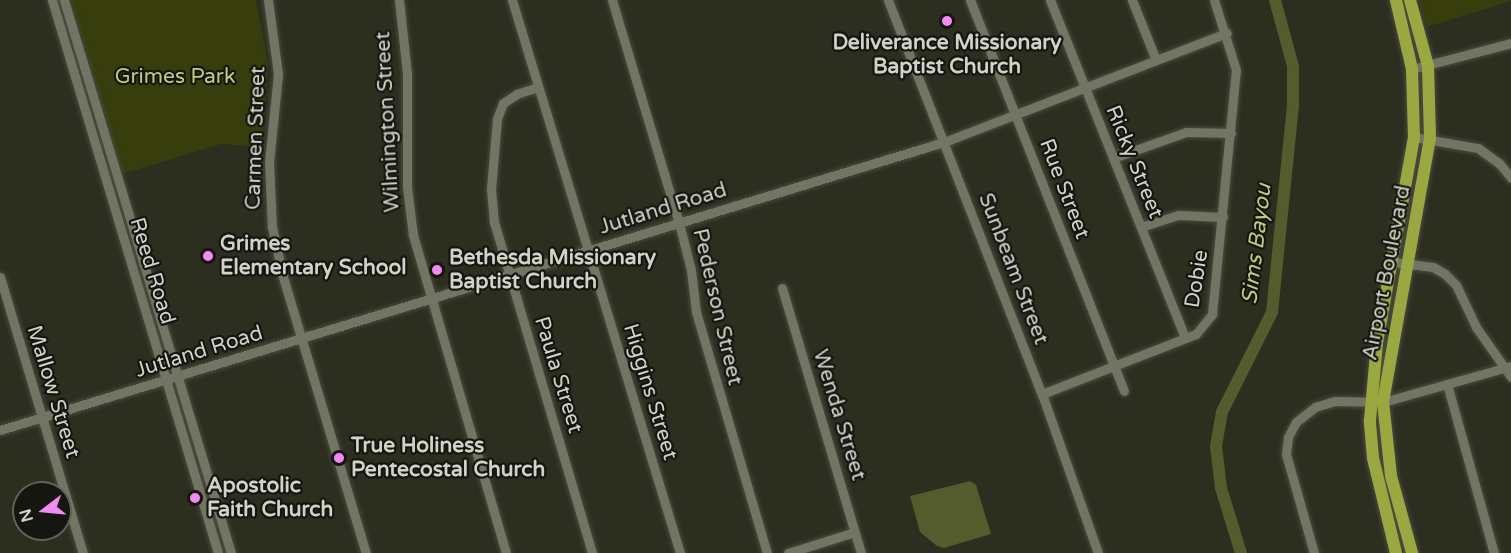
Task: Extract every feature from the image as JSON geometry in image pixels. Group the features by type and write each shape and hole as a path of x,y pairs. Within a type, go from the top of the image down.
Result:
{"main road":[{"name":"Airport Boulevard","path":"1396,0 1412,69 1414,137 1377,343 1377,402 1372,458 1396,553"},
{"name":"Airport Boulevard","path":"1410,0 1428,66 1430,138 1407,264 1377,402 1400,511 1412,553"},
{"path":"1385,514 1400,511"}],"street":[{"name":"Reed Road","path":"52,0 218,553"},
{"name":"Reed Road","path":"64,0 231,553"},
{"name":"Carmen Street","path":"268,0 278,74 269,162 269,204 283,277 366,553"},
{"name":"Wilmington Street","path":"399,0 407,74 407,187 413,235 429,299 506,553"},
{"name":"Higgins Street","path":"512,0 680,553"},
{"name":"Pederson Street","path":"612,0 679,223 691,270 696,312 767,553"},
{"name":"Sunbeam Street","path":"888,0 1042,394 1098,553"},
{"name":"Rue Street","path":"970,0 1124,391"},
{"name":"Ricky Street","path":"1050,0 1185,338"},
{"path":"1132,0 1156,60"},
{"name":"Dobie","path":"1042,394 1196,334 1212,314 1236,70 1227,33 1214,0"},
{"name":"Jutland Road","path":"0,430 178,378 944,142 1227,33"},
{"path":"1412,69 1511,44"},
{"path":"76,78 86,75"},
{"name":"Paula Street","path":"538,87 517,94 503,104 497,119 491,189 494,222 592,553"},
{"path":"1113,158 1186,132 1231,133"},
{"path":"1414,137 1478,148 1499,163 1511,178"},
{"path":"111,195 122,192"},
{"path":"1141,227 1178,215 1223,217"},
{"path":"1393,262 1433,267 1456,285 1476,327 1508,367 1511,377"},
{"path":"135,276 146,273"},
{"name":"Mallow Street","path":"0,276 83,553"},
{"name":"Wenda Street","path":"782,288 861,553"},
{"path":"1314,553 1286,454 1288,437 1296,422 1315,407 1335,401 1377,402 1508,367"},
{"path":"1447,384 1494,553"},
{"path":"196,478 207,475"},
{"path":"788,553 855,532"}],"green space":[{"name":"Grimes Park","path":"71,0 256,0 268,63 262,147 221,144 122,174"},
{"path":"1419,0 1511,0 1511,1 1427,27"}],"shaded area":[{"path":"970,481 976,485 991,534 944,548 937,546 920,532 910,496"}],"waterway":[{"name":"Sims Bayou","path":"1241,553 1221,488 1216,446 1222,412 1272,312 1293,106 1293,66 1275,0"}],"place":[{"name":"Deliverance Missionary Baptist Church","path":"947,21"},
{"name":"Grimes Elementary School","path":"208,256"},
{"name":"Bethesda Missionary Baptist Church","path":"437,270"},
{"name":"True Holiness Pentecostal Church","path":"339,458"},
{"name":"Apostolic Faith Church","path":"195,498"}]}
